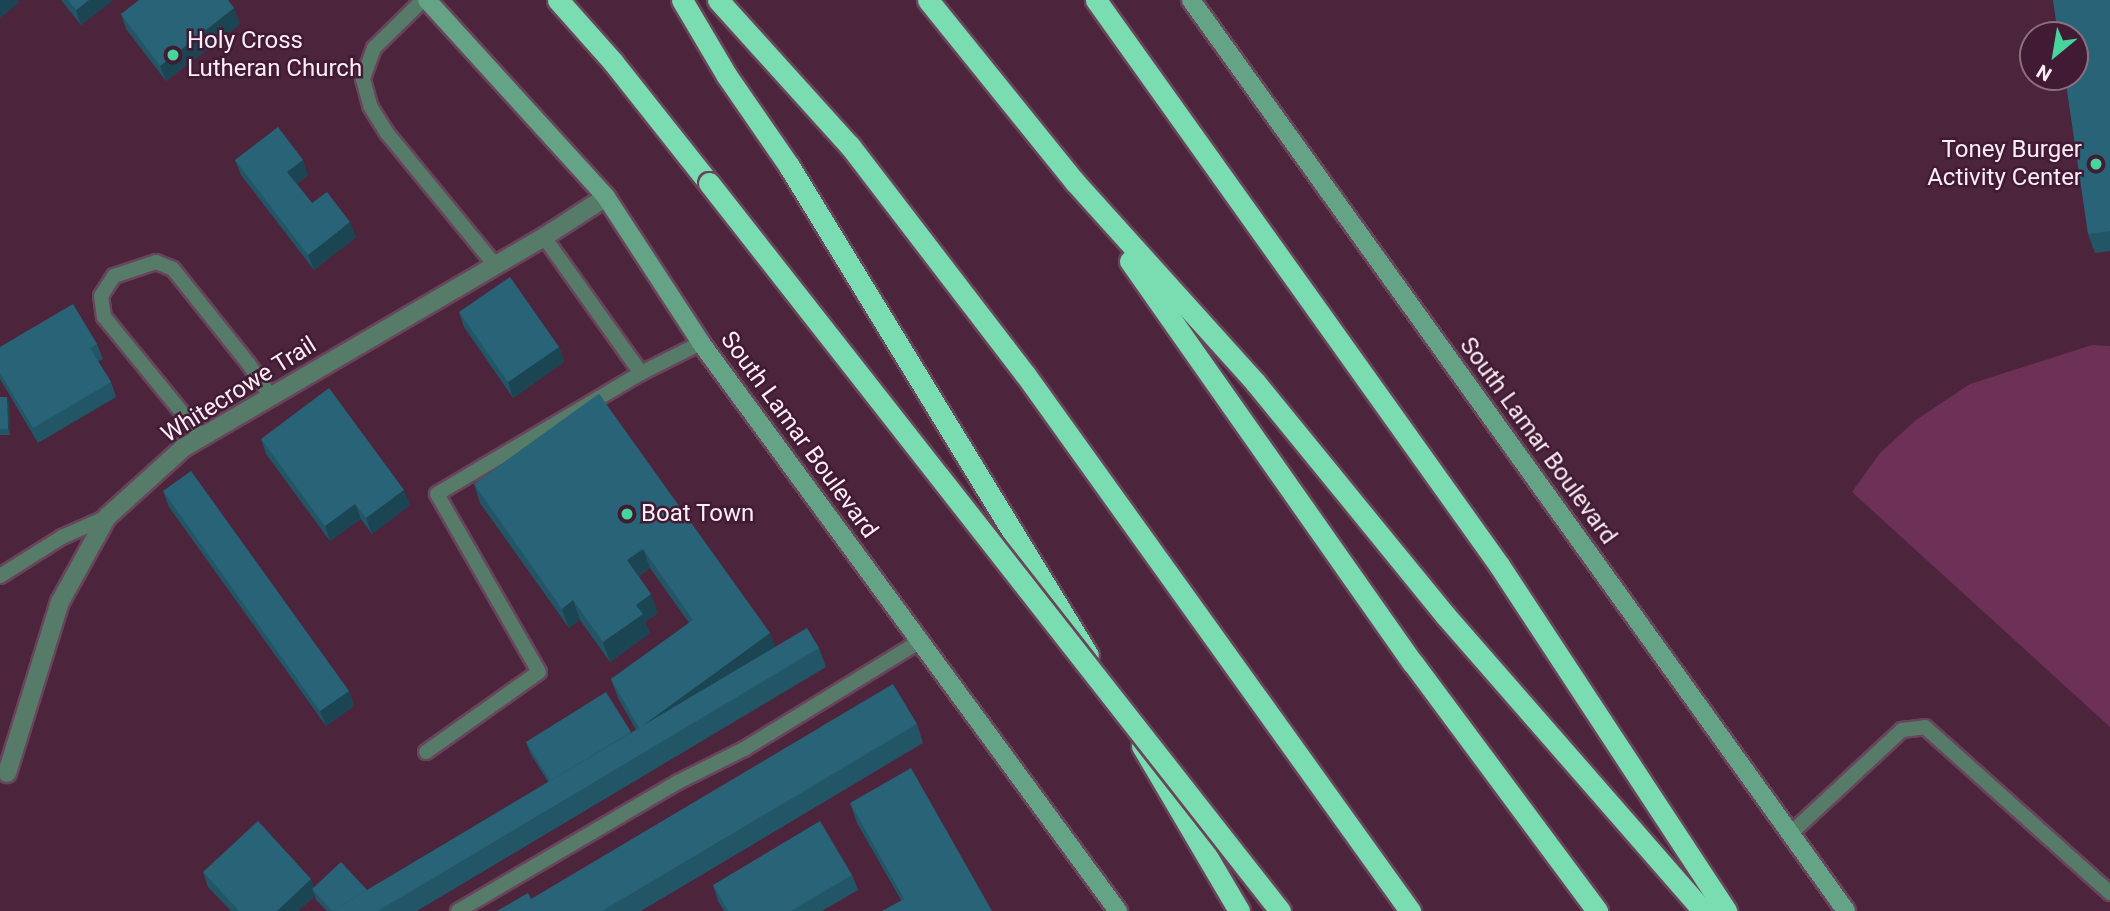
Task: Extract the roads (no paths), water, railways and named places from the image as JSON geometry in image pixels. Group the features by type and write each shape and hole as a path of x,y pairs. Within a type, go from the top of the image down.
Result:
{"highway":[{"path":"558,0 613,62 709,183 1280,911"},
{"path":"682,0 727,76 789,166 1009,521 1239,911"},
{"path":"718,0 849,146 1017,363 1410,911"},
{"path":"928,0 1075,182 1255,382 1445,615 1703,911"},
{"path":"1096,0 1499,565 1726,911"},
{"path":"1075,182 1413,663 1597,911"}],"main road":[{"name":"South Lamar Boulevard","path":"425,0 606,197 701,343 1118,911"},
{"name":"South Lamar Boulevard","path":"1191,0 1846,911"}],"street":[{"name":"Whitecrowe Trail","path":"7,773 60,602 107,517 183,448 544,237 606,197"}],"lane":[{"path":"425,0 374,48 363,79 370,106 387,133 495,265"},
{"path":"544,237 641,373"},
{"path":"202,437 104,317 101,296 114,276 156,262 173,269 248,363 271,397"},
{"path":"426,752 539,672 437,494 641,373 701,343"},
{"path":"0,576 62,537 107,517"},
{"path":"458,911 678,782 744,749 920,641"},
{"path":"1790,834 1902,730 1925,727 2110,893"}],"place":[{"name":"Holy Cross Lutheran Church","path":"173,55"},
{"name":"Toney Burger Activity Center","path":"2096,164"},
{"name":"Boat Town","path":"627,514"}]}
